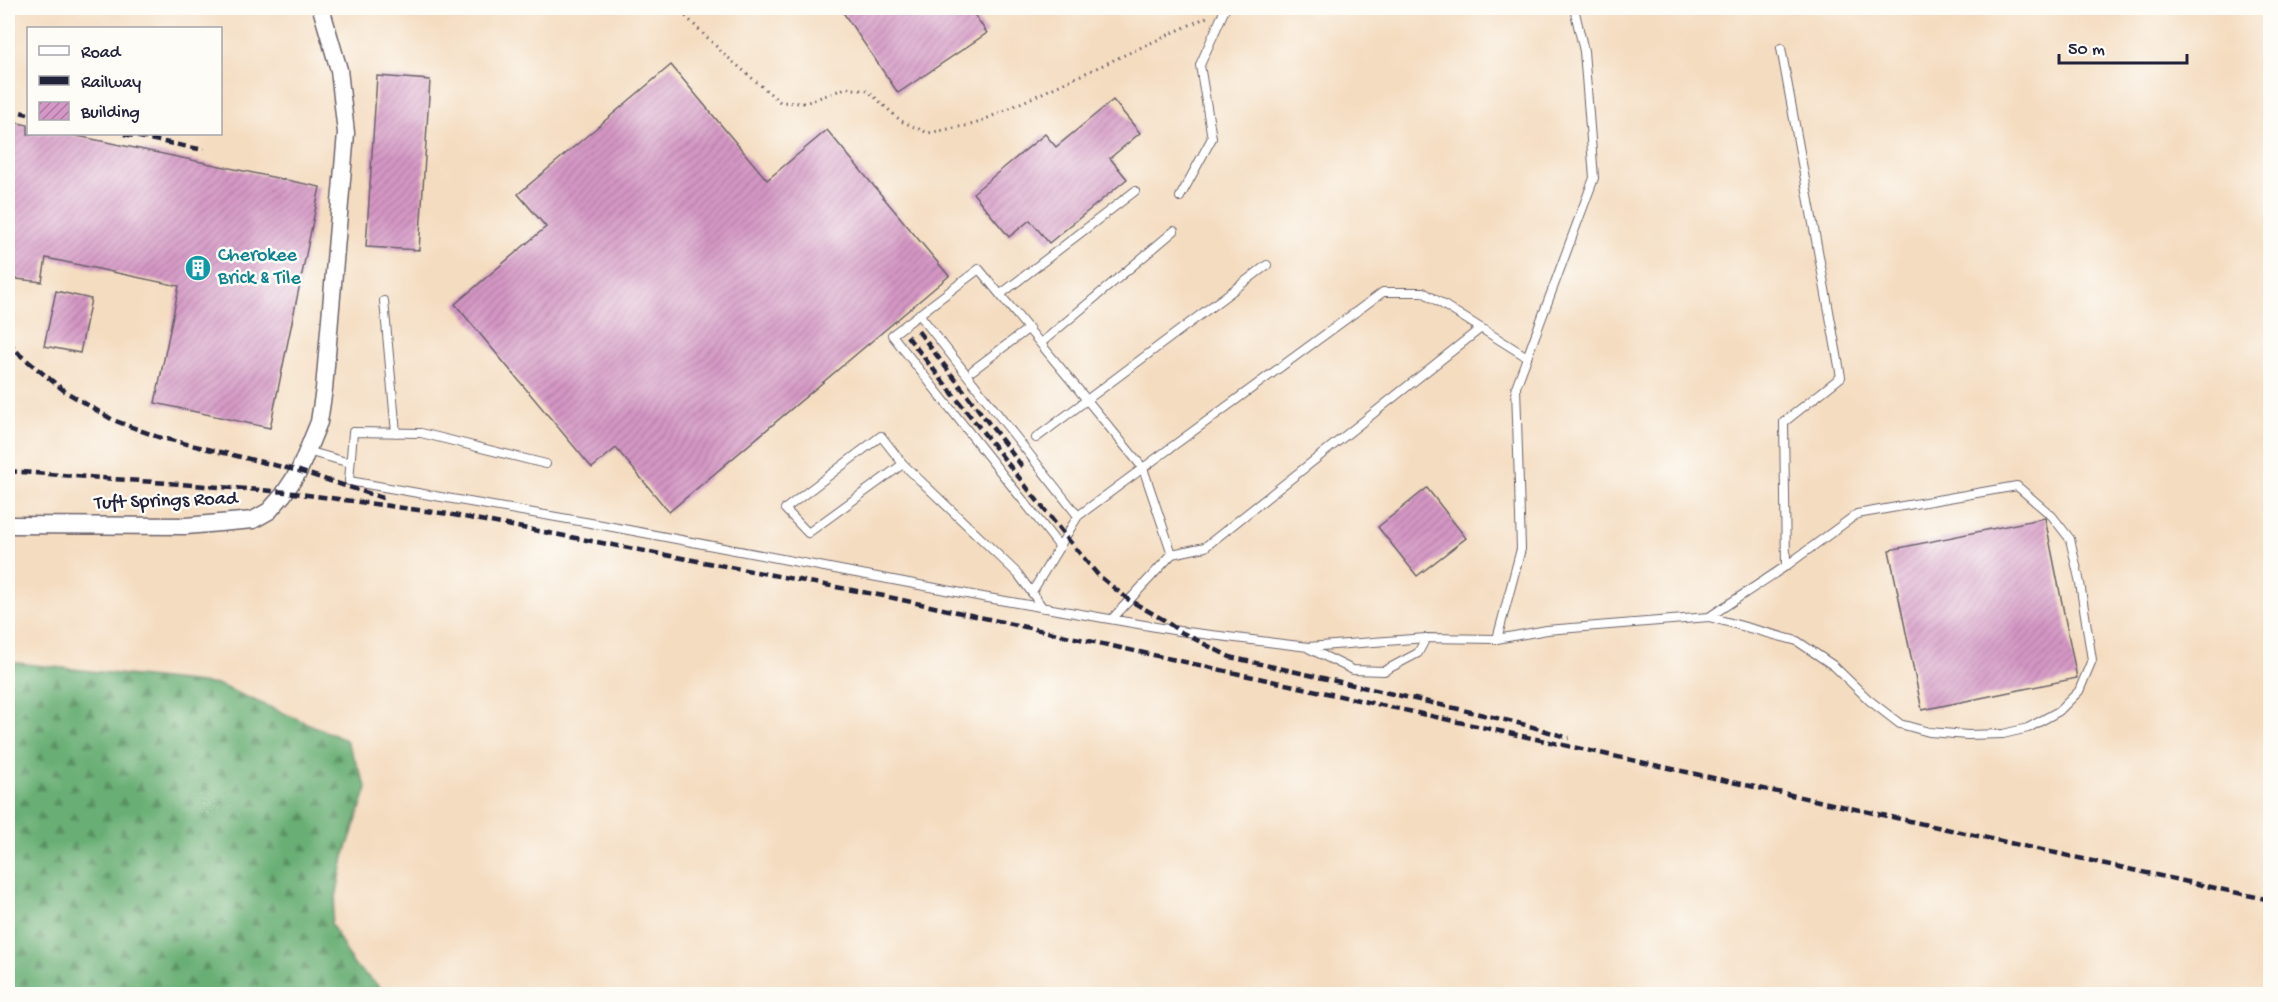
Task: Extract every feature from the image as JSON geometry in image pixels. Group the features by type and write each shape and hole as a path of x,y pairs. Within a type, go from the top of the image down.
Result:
{"street":[{"name":"Tuft Springs Road","path":"8,525 186,526 253,520 269,511 299,471 319,422 324,389 346,133 339,70 321,8"}],"lane":[{"path":"1497,639 1521,549 1516,387 1594,178 1584,51 1574,8"},
{"path":"1180,197 1212,138 1200,65 1225,9"},
{"path":"1781,48 1841,376 1784,422 1786,566"},
{"path":"1001,294 1135,191"},
{"path":"1041,343 1174,231"},
{"path":"1036,438 1267,265"},
{"path":"1060,547 892,335 979,269 1143,468 1172,554"},
{"path":"1032,592 1078,516 1383,292 1423,292 1527,357"},
{"path":"384,301 396,433"},
{"path":"919,314 1078,516"},
{"path":"973,370 1029,328"},
{"path":"1112,619 1172,554 1205,547 1481,328"},
{"path":"546,464 421,433 353,432 348,482 590,523 1043,608 1179,631 1308,647 1426,638 1497,639 1547,630 1709,617 1797,641 1834,666 1900,724 1929,732 1968,735 2003,734 2028,728 2059,711 2079,691 2092,660 2080,583 2070,539 2052,516 2018,486 1857,514 1786,566 1709,617"},
{"path":"903,464 808,533 785,509 881,436 903,464 1018,574 1043,608"},
{"path":"308,451 350,463"},
{"path":"1308,647 1353,670 1384,671 1418,653 1426,638"}],"path":[{"path":"677,8 724,54 780,102 805,103 846,88 868,91 901,121 928,133 975,124 1225,9"}],"green space":[{"path":"8,662 219,685 346,740 367,788 344,857 331,923 353,964 388,994 8,994"}],"building":[{"path":"840,8 970,8 987,33 898,93"},
{"path":"671,65 767,180 827,130 949,276 669,512 616,448 592,468 455,304 546,227 518,194"},
{"path":"377,76 430,80 419,250 366,247"},
{"path":"1113,100 1140,133 1110,158 1127,179 1049,243 1030,220 1009,237 973,193 1045,134 1056,147"},
{"name":"Cherokee Brick & Tile","path":"8,121 27,125 27,135 73,135 320,187 270,428 155,403 179,286 46,258 42,282 8,278"},
{"path":"56,291 91,299 80,353 44,346"},
{"path":"1427,488 1466,538 1417,576 1378,527"},
{"path":"2045,518 2077,678 1922,710 1889,550"}],"railway":[{"path":"8,109 27,114"},
{"path":"129,135 204,150"},
{"path":"918,331 1024,469"},
{"path":"907,336 1098,575 1129,600 1179,631 1230,657 1526,725 1569,738"},
{"path":"8,341 20,355 66,392 113,420 158,437 299,471 383,498"},
{"path":"8,471 286,492 448,514 884,596 2270,900"}],"place":[{"name":"Cherokee Brick & Tile","path":"198,268"}]}
